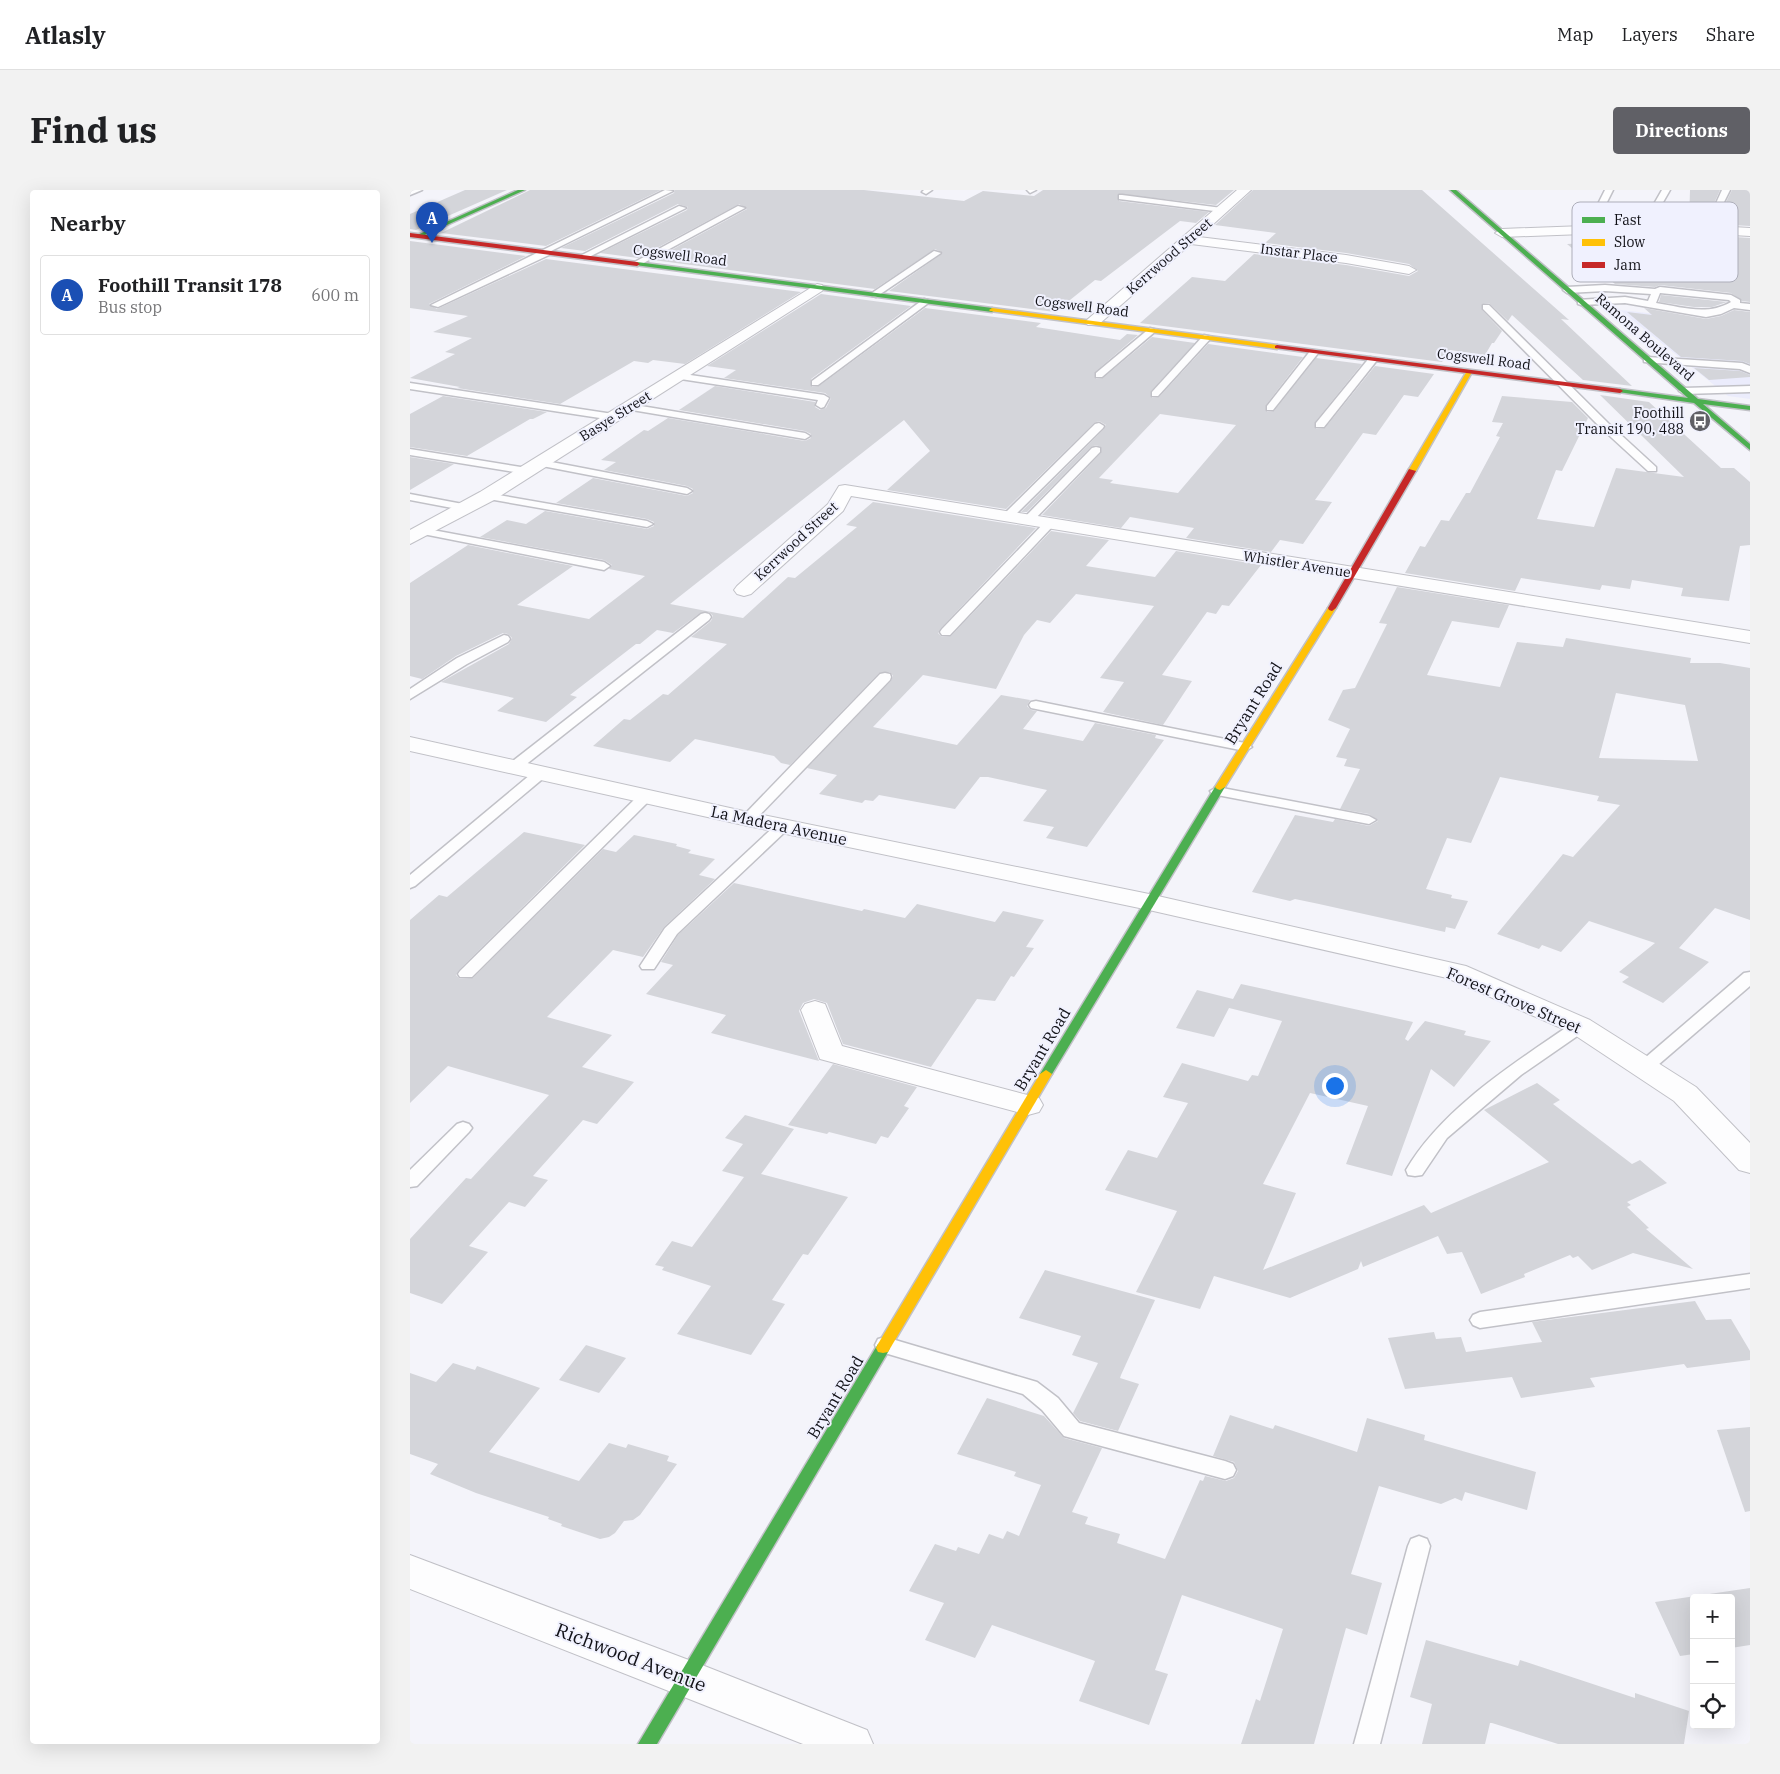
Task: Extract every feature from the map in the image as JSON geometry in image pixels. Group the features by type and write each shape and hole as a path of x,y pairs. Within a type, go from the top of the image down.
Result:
{"street":[{"path":"412,237 522,190"},
{"name":"Kerrwood Street","path":"1093,322 1245,190"},
{"name":"Ramona Boulevard","path":"1453,190 1647,360 1748,445"},
{"path":"1502,232 1572,230"},
{"name":"Cogswell Road","path":"412,237 1093,322 1750,408"},
{"name":"Instar Place","path":"1189,240 1346,259 1410,270"},
{"name":"Basye Street","path":"416,532 468,508 817,288"},
{"name":"Bryant Road","path":"647,1744 1148,902 1354,572 1469,372"},
{"name":"Kerrwood Street","path":"744,590 836,507 845,490"},
{"name":"Whistler Avenue","path":"845,490 1750,637"},
{"name":"La Madera Avenue","path":"410,744 748,819 1148,902"},
{"name":"Forest Grove Street","path":"1148,902 1456,972 1580,1026 1645,1068 1685,1094 1750,1162"},
{"path":"815,1010 830,1052 1028,1105"},
{"name":"Richwood Avenue","path":"410,1572 687,1678 852,1744"}],"lane":[{"path":"410,193 418,190"},
{"path":"1600,202 1609,190"},
{"path":"1659,202 1666,190"},
{"path":"1720,202 1726,190"},
{"path":"435,305 669,191"},
{"path":"1122,197 1222,210"},
{"path":"582,257 682,208"},
{"path":"635,264 741,208"},
{"path":"873,295 937,253"},
{"path":"1568,290 1611,288 1656,292 1670,291 1731,298 1737,302 1718,312 1706,314 1618,300 1581,302"},
{"path":"1651,304 1656,292"},
{"path":"815,383 927,301"},
{"path":"1733,305 1750,307"},
{"path":"1486,307 1652,469"},
{"path":"1099,374 1153,330"},
{"path":"1155,394 1206,337"},
{"path":"1270,408 1314,352"},
{"path":"1320,425 1372,359"},
{"path":"1647,360 1742,366 1750,370"},
{"path":"677,376 824,398 821,404"},
{"path":"410,386 613,417"},
{"path":"1684,391 1749,387"},
{"path":"629,407 806,436"},
{"path":"1007,517 1099,426"},
{"path":"1027,521 1096,450"},
{"path":"410,452 534,467 687,491"},
{"path":"487,496 646,524"},
{"path":"410,497 468,508"},
{"path":"946,632 1049,524"},
{"path":"416,532 604,566"},
{"path":"514,767 670,647 705,617"},
{"path":"410,695 462,661 504,639"},
{"path":"748,819 885,676"},
{"path":"1036,705 1246,746"},
{"path":"410,883 541,773"},
{"path":"1217,791 1369,820"},
{"path":"466,974 646,796"},
{"path":"648,966 671,931 783,826"},
{"path":"1645,1068 1750,977"},
{"path":"1416,1170 1441,1134 1514,1071 1580,1026"},
{"path":"410,1181 463,1128"},
{"path":"1480,1320 1750,1281"},
{"path":"885,1345 1030,1388 1050,1404 1072,1430 1225,1470"},
{"path":"1367,1744 1419,1546"}],"shaded area":[{"path":"1620,310 1750,324 1750,399 1728,396"}],"building":[{"path":"465,190 507,190 416,230 410,229 410,214"},
{"path":"530,190 661,190 546,246 441,233"},
{"path":"675,190 864,190 964,201 983,191 1034,196 1043,190 1234,190 1216,205 1118,194 1119,201 1209,212 1196,223 1180,221 1101,281 1095,280 1055,312 889,291 943,253 935,249 875,289 653,260 747,209 739,204 638,258 600,253 687,210 688,207 678,204 585,251 561,248 674,193"},
{"path":"1253,190 1422,190 1569,320 1561,319 1632,386 1583,380 1512,315 1508,321 1489,303 1482,304 1482,310 1502,331 1485,355 1450,350 1442,362 1140,323 1192,277 1225,281 1254,254 1346,265 1409,276 1418,271 1409,264 1346,253 1265,243 1276,233 1215,225"},
{"path":"1690,190 1720,190 1715,202 1690,202"},
{"path":"1732,190 1750,190 1750,226 1738,225 1738,202 1726,202"},
{"path":"1738,237 1750,238 1750,302 1742,301 1731,293 1660,285 1655,287 1615,284 1613,282 1738,282"},
{"path":"410,241 526,256 429,304 437,309 546,259 801,292 685,364 653,360 648,363 634,361 560,404 457,388 460,387 410,378 455,354 445,352 472,338 433,332 468,316 410,308"},
{"path":"821,294 911,306 811,379 812,387 819,386 925,308 1041,323 1036,327 1120,340 1127,334 1138,335 1095,372 1096,379 1103,378 1152,337 1195,343 1151,391 1152,398 1159,397 1208,344 1303,357 1266,405 1267,412 1274,411 1316,358 1362,364 1315,422 1316,429 1325,428 1375,366 1434,374 1418,397 1404,395 1376,435 1363,433 1315,500 1332,502 1303,544 1280,540 1271,552 1186,538 1194,528 1130,517 1121,528 1042,515 1101,453 1101,447 1096,445 1091,447 1027,512 1021,512 1104,429 1106,425 1099,421 1094,423 1006,509 887,490 930,451 904,420 670,604 743,618 788,577 795,578 857,527 846,525 873,502 1036,528 941,628 938,633 942,637 951,636 1051,531 1109,540 1086,566 1155,577 1176,551 1261,565 1229,606 1222,605 1216,614 1207,612 1162,675 1192,681 1163,725 1103,712 1124,682 1100,678 1154,606 1076,594 1050,623 1037,620 1024,635 996,689 923,675 873,727 957,745 1001,695 1030,700 1027,706 1031,710 1037,711 1023,729 1083,741 1095,723 1156,735 1155,738 1164,740 1087,847 1046,838 1054,827 1023,821 1047,790 988,777 980,777 955,809 879,795 873,801 865,800 862,803 819,794 837,775 807,768 891,681 893,676 890,672 879,673 790,765 781,763 774,756 695,739 670,762 593,746 624,719 630,720 663,694 668,695 727,644 691,637 711,621 713,616 709,612 700,613 673,633 657,630 640,644 636,644 570,695 577,697 546,722 497,711 514,698 441,682 509,644 512,638 508,634 503,633 456,656 422,679 410,676 410,583 468,545 573,566 517,605 589,619 645,576 609,569 612,565 604,560 480,537 507,520 526,524 545,511 647,529 654,526 654,522 647,519 556,503 593,478 687,496 693,493 693,489 687,486 604,470 616,462 601,460 644,430 648,431 668,418 805,441 811,438 811,434 805,431 679,410 715,386 815,402 815,407 820,410 826,408 831,398 825,393 724,378 736,370 707,366","holes":["1160,414 1236,425 1178,493 1110,483 1113,480 1099,478"]},
{"path":"1661,295 1727,302 1712,307 1694,307 1659,302"},
{"path":"1644,308 1706,319 1721,316 1734,310 1750,312 1750,364 1742,361 1681,357 1627,312 1652,315"},
{"path":"1694,368 1740,371 1750,375 1750,377 1709,380"},
{"path":"1600,395 1649,402 1721,468 1734,468 1750,482 1750,545 1740,546 1729,601 1681,596 1683,588 1632,580 1630,589 1602,585 1600,590 1521,578 1515,591 1405,573 1420,546 1425,547 1441,520 1449,521 1466,493 1470,493 1500,437 1496,436 1503,423 1492,422 1502,396 1572,402 1588,418 1562,471 1556,470 1537,519 1594,527 1616,468 1684,477"},
{"path":"443,396 547,412 530,419 467,456 410,447 410,414"},
{"path":"410,457 454,464 410,490"},
{"path":"1397,587 1509,605 1499,628 1452,621 1427,675 1500,687 1517,642 1563,647 1566,638 1691,658 1690,663 1720,663 1750,668 1750,920 1715,908 1679,948 1709,962 1663,1003 1622,982 1629,977 1619,972 1655,943 1589,921 1561,952 1542,945 1539,949 1497,934 1563,854 1573,857 1620,805 1597,801 1599,796 1500,777 1471,843 1447,838 1426,889 1452,895 1451,898 1468,901 1455,929 1446,927 1445,932 1295,899 1290,901 1252,892 1295,815 1333,822 1335,819 1369,826 1378,821 1369,814 1340,809 1360,769 1344,766 1347,759 1336,757 1350,729 1328,720 1343,690 1355,688 1387,624 1379,623","holes":["1616,693 1685,705 1698,761 1599,758"]},
{"path":"524,832 585,845 459,970 456,975 460,979 473,978 603,849 616,852 634,835 677,844 676,846 691,850 688,853 715,859 699,875 715,879 664,927 643,957 613,950 547,1017 612,1035 582,1067 634,1082 597,1124 583,1120 533,1176 548,1180 525,1207 509,1202 469,1246 488,1252 442,1304 410,1293 410,1239 466,1178 471,1179 549,1095 448,1066 410,1103 410,920 439,895 447,897"},
{"path":"734,883 862,911 864,909 905,918 917,904 995,922 1003,911 1044,920 1026,947 1034,948 1014,977 1011,976 995,1001 977,999 931,1067 843,1044 827,1003 814,999 803,1003 799,1011 819,1061 711,1033 726,1015 646,994 673,965 661,962 678,935"},
{"path":"1241,984 1413,1022 1405,1039 1408,1041 1425,1021 1466,1031 1464,1035 1491,1041 1454,1087 1431,1069 1392,1176 1346,1164 1368,1106 1310,1093 1263,1184 1296,1193 1263,1270 1424,1205 1431,1213 1549,1162 1484,1110 1537,1083 1560,1100 1553,1104 1632,1164 1640,1160 1667,1183 1627,1202 1631,1205 1627,1207 1649,1228 1646,1229 1693,1269 1633,1253 1592,1270 1578,1256 1573,1258 1570,1255 1524,1274 1525,1277 1481,1294 1462,1252 1447,1254 1438,1236 1363,1267 1361,1261 1358,1269 1290,1298 1214,1276 1200,1309 1136,1292 1177,1211 1105,1190 1128,1150 1157,1158 1188,1103 1163,1097 1182,1063 1248,1081 1252,1075 1258,1076 1282,1021 1229,1008 1214,1037 1176,1028 1197,990 1233,999"},
{"path":"833,1064 917,1087 904,1106 909,1108 888,1138 881,1136 876,1144 829,1132 827,1134 788,1125"},
{"path":"745,1115 794,1129 761,1174 848,1197 808,1255 803,1254 772,1300 785,1304 751,1355 677,1334 711,1286 662,1270 664,1267 655,1265 672,1241 692,1247 744,1177 722,1171 743,1144 725,1138"},
{"path":"1045,1270 1155,1300 1120,1378 1139,1384 1118,1431 1080,1421 1073,1413 1098,1363 1072,1355 1081,1336 1019,1318"},
{"path":"1695,1301 1706,1320 1731,1319 1750,1351 1750,1360 1687,1368 1684,1364 1590,1378 1595,1387 1521,1398 1512,1377 1405,1389 1388,1338 1434,1332 1436,1339 1461,1337 1466,1352 1542,1342 1532,1322"},
{"path":"586,1345 626,1358 599,1393 559,1380"},
{"path":"453,1363 475,1370 477,1366 540,1388 489,1452 579,1481 609,1443 626,1448 628,1444 669,1456 667,1461 677,1464 640,1515 633,1520 624,1521 615,1533 600,1539 561,1526 562,1524 548,1519 549,1517 476,1493 430,1474 438,1464 410,1454 410,1373 436,1382"},
{"path":"987,1398 1044,1416 1064,1438 1102,1448 1072,1512 1088,1517 1085,1524 1120,1534 1117,1543 1165,1559 1200,1480 1203,1481 1205,1476 1226,1481 1234,1478 1238,1471 1234,1462 1213,1456 1230,1415 1273,1429 1275,1425 1357,1452 1367,1418 1425,1435 1424,1440 1536,1472 1527,1510 1465,1492 1462,1501 1455,1498 1441,1504 1379,1486 1351,1574 1382,1583 1367,1635 1346,1628 1314,1744 1241,1744 1256,1699 1260,1701 1283,1629 1182,1595 1155,1670 1168,1674 1149,1725 1079,1701 1095,1661 992,1625 975,1658 925,1640 944,1603 909,1591 935,1544 956,1551 958,1547 979,1554 989,1534 1003,1539 1007,1531 1019,1536 1041,1485 1014,1476 1016,1472 957,1454"},
{"path":"1750,1427 1750,1511 1745,1512 1717,1430"},
{"path":"1750,1588 1750,1645 1735,1647 1735,1594 1709,1594"},
{"path":"1690,1597 1690,1655 1680,1656 1655,1602"},
{"path":"1426,1640 1518,1666 1520,1660 1635,1698 1635,1693 1689,1711 1684,1744 1558,1744 1490,1723 1485,1744 1422,1744 1432,1704 1410,1697"}],"traffic: fast":[{"path":"418,236 522,190"},
{"path":"1453,190 1750,448"},
{"path":"637,264 992,310"},
{"path":"1620,391 1750,408"},
{"path":"1046,1074 1220,787"},
{"path":"647,1744 883,1348"}],"traffic: slow":[{"path":"992,310 1277,347"},
{"path":"1412,471 1469,372"},
{"path":"1220,787 1332,608"},
{"path":"883,1348 1046,1074"}],"traffic: jam":[{"path":"410,235 637,264"},
{"path":"1277,347 1620,391"},
{"path":"1332,608 1412,471"}],"place":[{"name":"Foothill Transit 178","path":"432,243"},
{"name":"Foothill Transit 190, 488","path":"1700,421"}]}
